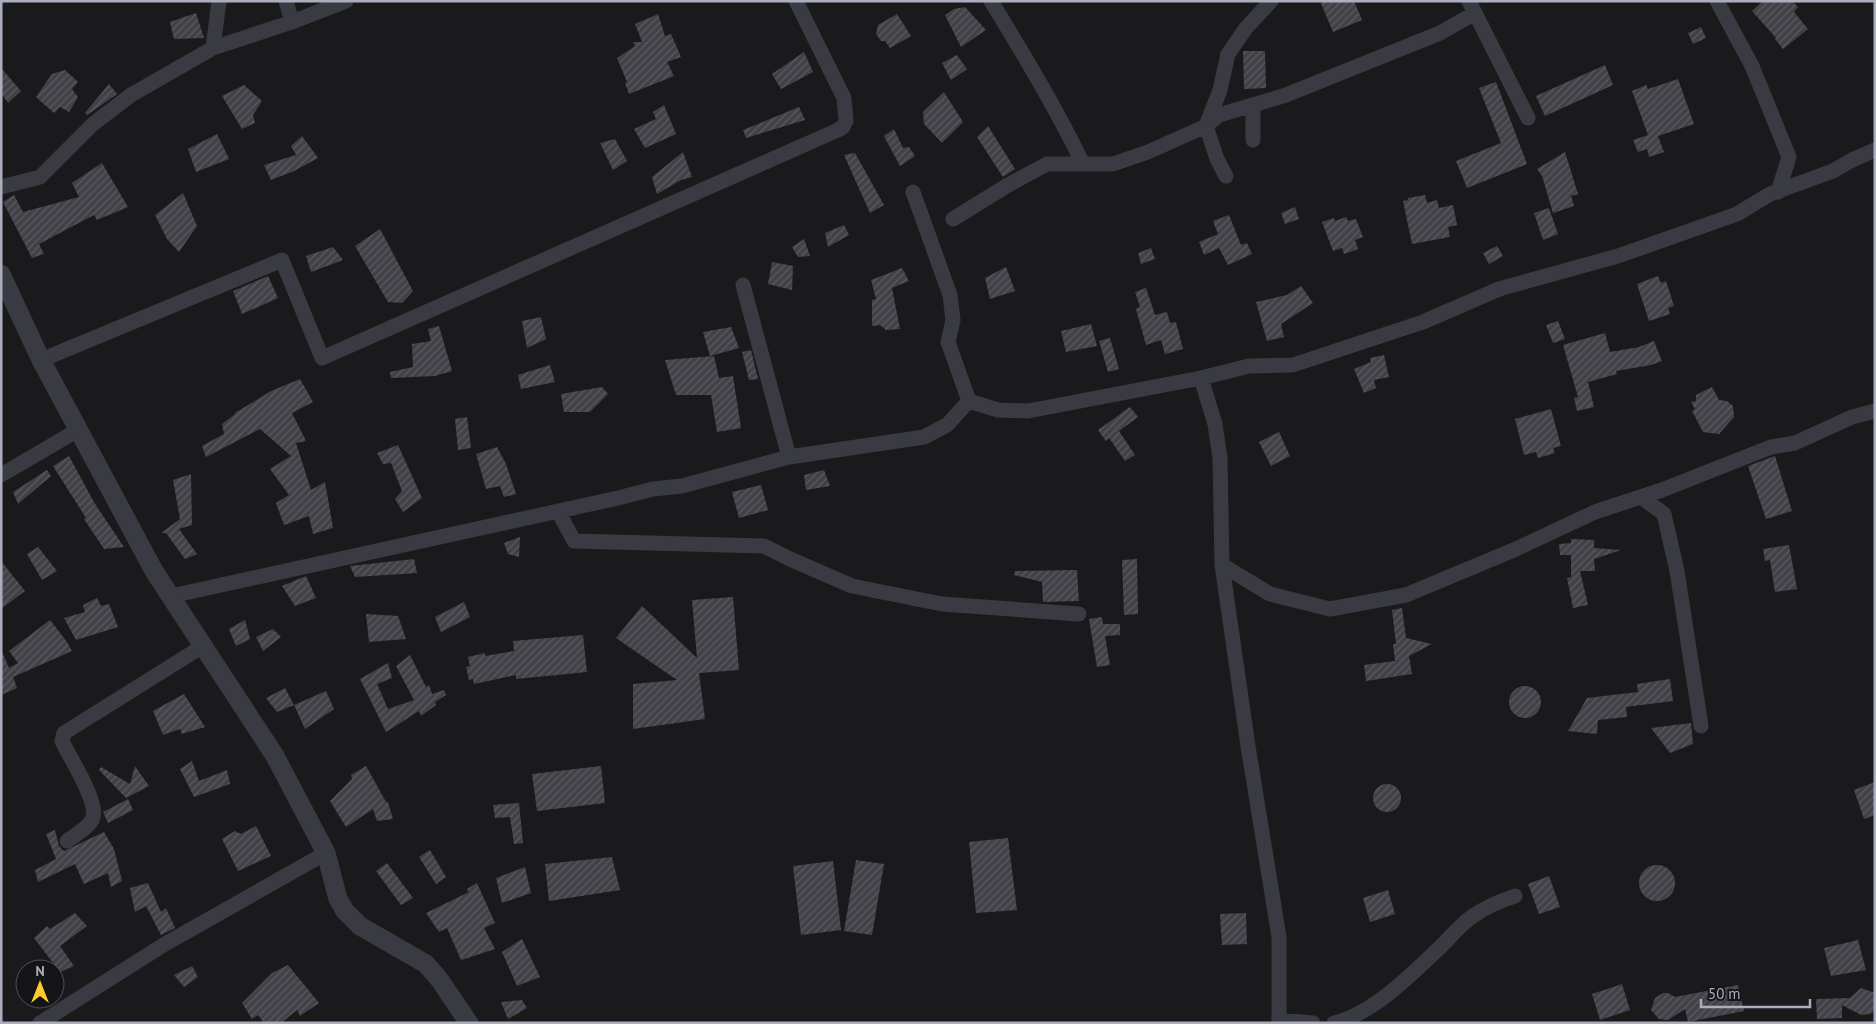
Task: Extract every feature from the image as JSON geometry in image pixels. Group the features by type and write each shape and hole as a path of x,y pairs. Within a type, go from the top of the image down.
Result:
{"street":[{"path":"213,48 219,1"},
{"path":"286,1 292,22"},
{"path":"1,187 40,176 93,124 131,95 213,48 292,22 346,1"},
{"path":"41,360 282,260 322,358 838,130 843,127 846,121 844,98 796,1"},
{"path":"990,1 1033,70 1083,164"},
{"path":"1226,176 1217,159 1206,126 1220,90 1228,54 1246,28 1272,1"},
{"path":"1717,1 1752,66 1789,156 1778,192"},
{"path":"953,220 1047,164 1113,164 1148,152 1206,126 1219,115 1286,94 1440,33 1472,7 1528,118"},
{"path":"1253,105 1253,140"},
{"path":"969,401 998,410 1028,411 1201,378 1249,366 1293,365 1423,322 1499,289 1618,256 1737,214 1778,192 1833,171 1875,150"},
{"path":"913,192 950,295 952,320 948,342 969,401"},
{"path":"1,274 41,360 154,571 275,756 326,853 338,899 345,912 360,926 426,964 439,979 469,1023"},
{"path":"744,285 789,457"},
{"path":"1201,378 1215,424 1220,458 1222,565 1248,746 1279,937 1279,1021 1313,1023"},
{"path":"171,596 653,489 682,486 789,457 924,436 948,425 969,401"},
{"path":"1222,565 1270,594 1330,609 1406,595 1516,549 1595,512 1641,497 1771,447 1795,443 1852,417 1875,411"},
{"path":"1,475 78,430"},
{"path":"1641,497 1664,514 1677,571 1701,726"},
{"path":"558,511 574,541 764,546 852,586 942,604 1079,614"},
{"path":"67,840 93,820 93,813 88,792 62,741 64,733 203,646"},
{"path":"40,1023 165,944 326,853"},
{"path":"1334,1023 1372,1005 1435,952 1456,930 1474,915 1485,908 1515,896"}],"building":[{"path":"1320,1 1354,1 1362,20 1333,32"},
{"path":"1763,1 1792,1 1798,7 1794,12 1808,29 1783,49 1776,38 1752,11"},
{"path":"965,7 986,30 961,47 945,15 954,9"},
{"path":"196,13 204,38 174,39 170,22"},
{"path":"658,14 665,36 671,34 681,57 667,62 674,76 629,94 625,83 627,82 617,58 635,46 633,42 642,42 635,24"},
{"path":"897,14 911,36 890,48 876,34 878,25"},
{"path":"1701,27 1706,38 1693,44 1688,33"},
{"path":"1243,51 1265,51 1266,88 1244,89"},
{"path":"804,52 813,72 781,89 772,74"},
{"path":"957,55 967,69 951,80 942,63"},
{"path":"1605,65 1613,85 1545,116 1536,96"},
{"path":"1,68 21,91 8,103 1,93"},
{"path":"65,70 78,82 72,89 78,97 69,112 60,107 54,113 36,97 52,74"},
{"path":"1678,79 1694,124 1658,136 1664,152 1649,157 1647,149 1638,152 1633,140 1648,135 1632,91 1646,85 1648,89"},
{"path":"1496,82 1527,164 1467,188 1456,161 1501,143 1479,88"},
{"path":"109,84 117,94 87,115 85,113"},
{"path":"244,85 262,101 253,115 255,123 242,129 222,96"},
{"path":"944,92 963,122 942,143 924,124 923,112"},
{"path":"664,105 676,134 645,148 634,129 656,119 653,112"},
{"path":"799,107 805,120 746,138 743,130"},
{"path":"988,126 1015,169 1003,177 977,137"},
{"path":"894,129 903,148 909,147 915,156 900,166 884,136"},
{"path":"217,134 229,159 196,172 188,149"},
{"path":"302,136 318,158 294,171 271,180 264,165 296,155 291,146"},
{"path":"615,139 627,161 613,170 600,143"},
{"path":"683,152 692,177 681,180 657,194 652,177"},
{"path":"1565,152 1578,194 1571,196 1574,206 1553,213 1542,176 1537,169"},
{"path":"855,153 884,205 870,213 844,155"},
{"path":"102,163 128,207 97,220 94,215 39,244 44,254 32,258 3,202 14,195 23,212 79,197 72,183"},
{"path":"183,193 197,226 179,252 167,239 155,215"},
{"path":"1425,195 1427,203 1437,200 1439,208 1453,205 1457,225 1448,227 1450,237 1412,244 1403,201 1408,200 1408,198"},
{"path":"1295,207 1299,219 1285,224 1281,213"},
{"path":"1549,208 1558,234 1543,240 1534,213"},
{"path":"1229,215 1241,245 1247,243 1252,254 1228,265 1219,248 1204,255 1199,242 1218,234 1213,221"},
{"path":"1346,217 1348,221 1356,219 1363,237 1355,240 1358,249 1344,254 1342,248 1333,251 1322,222 1334,218 1335,221"},
{"path":"844,225 849,235 828,247 825,233"},
{"path":"380,229 413,291 402,303 388,302 355,246"},
{"path":"804,239 810,256 798,257 792,247"},
{"path":"1497,246 1503,256 1489,264 1483,253"},
{"path":"333,247 343,260 311,272 306,256"},
{"path":"1151,248 1155,259 1141,264 1138,253"},
{"path":"772,262 793,266 792,290 768,284"},
{"path":"1006,267 1015,291 990,299 985,278"},
{"path":"902,268 909,281 892,288 900,329 886,330 880,325 872,326 872,300 876,299 871,280"},
{"path":"268,276 278,298 242,314 233,291"},
{"path":"1658,276 1661,283 1666,281 1674,306 1668,308 1670,314 1649,321 1637,284"},
{"path":"1301,286 1313,303 1281,324 1284,337 1267,341 1256,302 1287,295"},
{"path":"1146,288 1155,315 1167,312 1170,323 1176,322 1183,349 1165,354 1161,340 1146,345 1136,309 1140,307 1135,292"},
{"path":"541,317 546,339 527,348 522,321"},
{"path":"1558,321 1565,339 1553,343 1546,325"},
{"path":"1091,324 1097,346 1066,352 1061,331"},
{"path":"439,326 452,371 435,376 391,378 390,372 413,367 412,344 431,341 428,329"},
{"path":"731,327 739,348 710,356 703,332"},
{"path":"1605,333 1610,352 1639,347 1654,341 1662,361 1651,365 1616,371 1617,374 1588,382 1594,407 1577,411 1574,398 1578,397 1563,345"},
{"path":"1110,338 1119,369 1108,372 1099,341"},
{"path":"751,350 758,379 749,380 742,352"},
{"path":"1384,355 1389,377 1374,380 1376,388 1364,393 1354,369 1371,362 1370,358"},
{"path":"714,356 719,378 733,376 741,428 717,432 711,395 676,395 665,360"},
{"path":"550,365 555,382 521,389 518,375"},
{"path":"300,379 313,402 292,413 306,441 296,443 311,490 325,482 333,528 313,534 309,516 284,525 276,503 289,495 270,469 291,456 260,429 206,457 202,446 224,434 222,424 235,413 271,391"},
{"path":"602,387 608,394 590,412 564,412 561,394"},
{"path":"1712,387 1719,400 1727,401 1733,406 1734,417 1719,434 1703,432 1692,411 1695,409 1691,402 1696,401 1696,395"},
{"path":"1130,407 1138,417 1119,431 1135,455 1125,461 1109,438 1106,441 1098,430"},
{"path":"1551,409 1561,446 1553,448 1555,453 1538,458 1536,452 1524,455 1515,419"},
{"path":"467,417 471,448 458,450 455,419"},
{"path":"1279,432 1290,456 1271,466 1259,442"},
{"path":"398,445 422,498 403,512 395,499 402,491 391,463 383,464 377,453"},
{"path":"497,447 506,464 516,494 504,497 500,486 486,489 476,454"},
{"path":"69,456 95,504 124,547 104,549 84,519 86,518 53,466"},
{"path":"1775,456 1792,511 1766,519 1748,466"},
{"path":"47,470 51,476 18,504 13,492"},
{"path":"824,470 830,486 806,490 804,475"},
{"path":"191,474 192,525 179,529 197,554 185,559 166,533 161,533 180,519 173,480"},
{"path":"761,485 768,510 739,518 732,492"},
{"path":"520,537 519,557 508,554 504,543"},
{"path":"1571,539 1594,540 1594,548 1621,550 1594,559 1595,571 1580,571 1588,605 1573,608 1567,578 1571,577 1571,555 1560,555 1559,544 1571,543"},
{"path":"1789,545 1797,589 1775,592 1770,560 1765,561 1763,549"},
{"path":"38,547 57,571 42,580 27,554"},
{"path":"414,559 417,573 355,577 350,566"},
{"path":"1137,559 1138,614 1124,615 1122,560"},
{"path":"1,561 25,591 1,609"},
{"path":"1077,570 1079,601 1043,602 1042,582 1014,575 1015,571"},
{"path":"306,576 316,598 295,606 282,586"},
{"path":"733,597 739,670 699,673 705,719 633,729 633,684 677,680 616,638 642,606 697,658 692,600"},
{"path":"97,598 101,606 109,604 118,627 76,640 64,618 85,612 83,605"},
{"path":"464,602 470,617 441,632 435,617"},
{"path":"1402,608 1406,638 1432,644 1409,656 1412,674 1366,681 1364,665 1395,661 1393,644 1396,644 1392,610"},
{"path":"366,614 398,616 406,639 369,642"},
{"path":"1102,617 1103,624 1120,624 1120,635 1105,636 1110,665 1097,667 1089,619"},
{"path":"50,620 72,651 13,677 17,688 1,695 1,649 9,668 18,663 9,651"},
{"path":"245,620 250,639 236,646 229,629"},
{"path":"273,629 281,637 263,651 256,637"},
{"path":"583,635 587,672 516,679 516,675 474,684 473,679 469,680 466,667 470,666 468,657 485,653 485,656 514,651 513,641"},
{"path":"410,655 426,687 429,685 432,694 444,690 446,695 435,702 436,705 421,716 419,711 386,732 360,679 388,663 392,678 377,684 388,709 414,700 396,666"},
{"path":"1670,679 1673,701 1626,707 1627,717 1598,720 1597,734 1568,731 1587,698 1638,692 1637,684"},
{"path":"1525,686 1537,690 1541,702 1537,714 1525,718 1513,714 1509,702 1513,690"},
{"path":"285,688 294,705 277,712 266,698"},
{"path":"326,691 334,709 305,729 294,705"},
{"path":"184,694 205,727 182,734 180,729 163,735 153,711"},
{"path":"1691,723 1693,744 1670,753 1651,728"},
{"path":"192,761 199,781 227,770 230,784 194,797 180,769"},
{"path":"135,766 149,786 126,798 99,770 101,767 130,784"},
{"path":"366,766 386,802 388,802 393,819 377,821 373,809 346,827 330,801 352,779 351,775"},
{"path":"601,766 605,803 537,811 532,774"},
{"path":"1875,782 1875,815 1864,819 1854,790"},
{"path":"1387,784 1397,788 1401,798 1397,808 1387,812 1377,808 1373,798 1377,788"},
{"path":"128,799 133,810 108,823 103,812"},
{"path":"519,803 523,843 514,844 510,817 495,818 493,805"},
{"path":"256,826 271,856 238,871 222,839 235,831 241,834"},
{"path":"55,830 59,846 64,851 104,832 114,849 122,881 111,887 108,873 84,884 75,864 38,882 35,870 56,859 46,834"},
{"path":"1008,838 1017,910 976,913 969,842"},
{"path":"430,850 446,877 436,884 419,857"},
{"path":"612,857 620,890 549,901 545,864"},
{"path":"856,860 884,864 872,935 844,931"},
{"path":"833,861 841,930 801,935 793,866"},
{"path":"387,863 413,898 401,905 376,871"},
{"path":"1657,865 1664,866 1670,870 1674,876 1674,890 1670,896 1664,900 1657,901 1650,900 1644,896 1640,890 1639,883 1640,876 1644,870 1650,866"},
{"path":"525,867 531,893 502,903 496,878"},
{"path":"1549,876 1560,907 1539,914 1528,884"},
{"path":"148,883 161,912 166,908 175,928 161,935 146,906 135,912 130,888"},
{"path":"477,883 495,923 484,928 495,949 461,960 447,928 439,932 426,913 469,892 467,889"},
{"path":"1388,890 1395,914 1370,922 1363,898"},
{"path":"75,913 87,926 60,946 74,966 65,970 65,959 50,959 34,938 47,926 50,929"},
{"path":"1246,913 1247,944 1222,945 1220,914"},
{"path":"522,939 540,977 517,986 502,952"},
{"path":"1858,940 1866,970 1831,976 1824,948"},
{"path":"288,965 319,1003 300,1016 297,1010 281,1023 264,1023 258,1015 252,1019 242,1003 272,973"},
{"path":"192,966 198,977 184,987 174,975"},
{"path":"1622,984 1630,1010 1600,1020 1592,994"},
{"path":"1738,985 1744,1011 1688,1022 1685,1009 1668,1020 1659,1019 1651,1010 1655,998 1663,993 1668,993 1675,997"},
{"path":"1861,988 1875,993 1875,1011 1870,1014 1861,1015 1842,1005 1842,1018 1817,1019 1816,999 1850,998"},
{"path":"522,1000 527,1008 508,1019 501,1002"}]}
